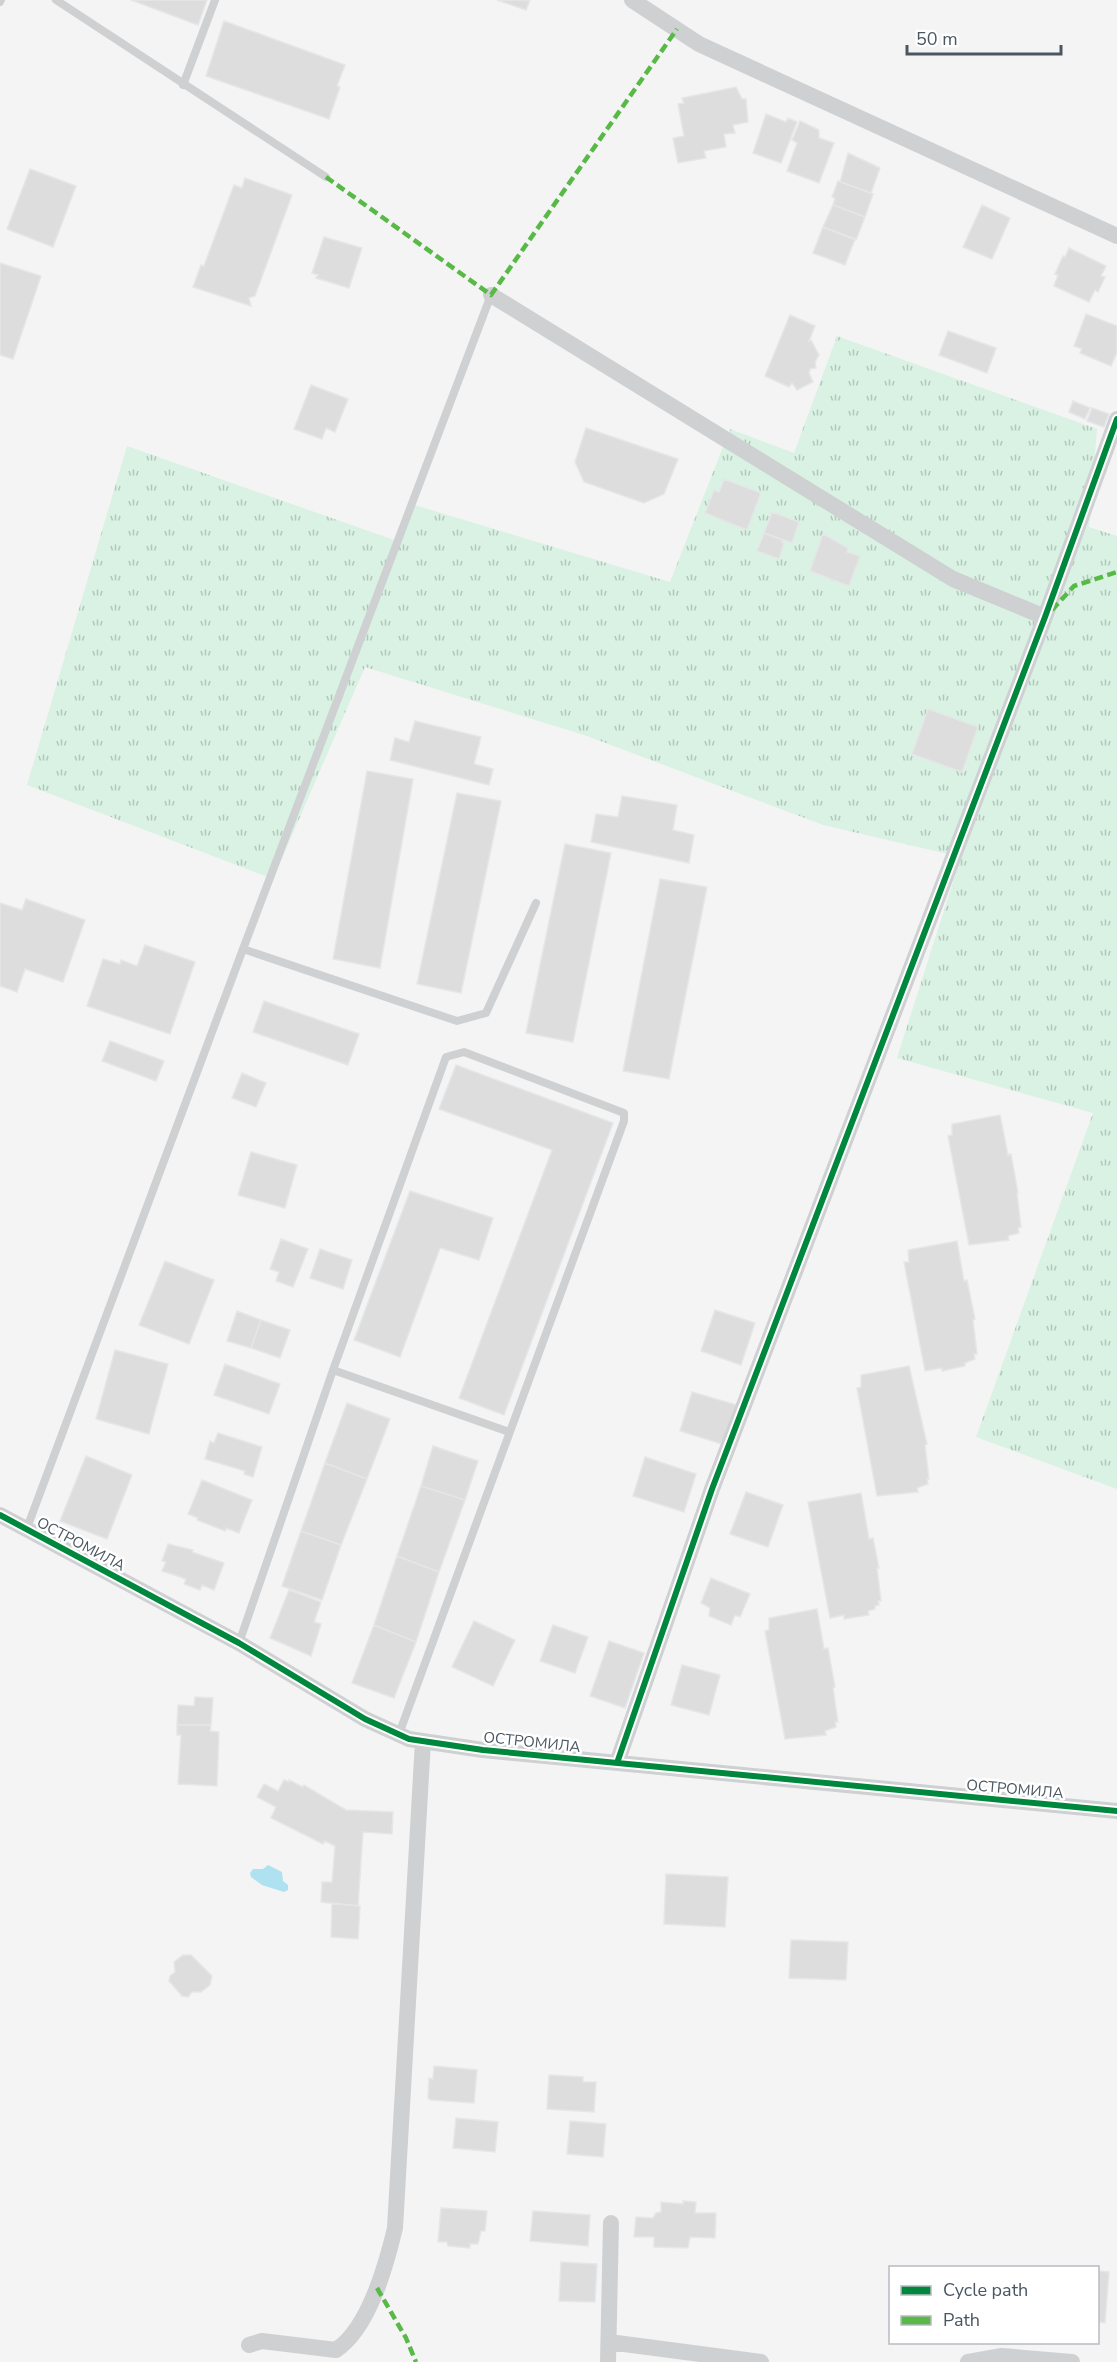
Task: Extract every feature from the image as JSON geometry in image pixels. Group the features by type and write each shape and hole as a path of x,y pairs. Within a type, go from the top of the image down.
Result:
{"street":[{"path":"632,0 699,44 1117,236"},
{"path":"491,295 953,579 1045,617"},
{"path":"618,1763 712,1489 1045,617 1117,419"},
{"name":"ОСТРОМИЛА","path":"0,1515 239,1643 364,1719 409,1739 483,1750 1117,1811"},
{"path":"249,2345 262,2341 336,2350 350,2341 384,2274 395,2228 423,1741"},
{"path":"608,2362 611,2223"},
{"path":"609,2342 761,2362"},
{"path":"968,2362 1002,2356 1072,2362"}],"lane":[{"path":"56,0 326,177"},
{"path":"183,85 215,0"},
{"path":"27,1528 491,295"},
{"path":"243,949 457,1021 486,1012 536,903"},
{"path":"239,1643 333,1370 446,1057 464,1052 624,1113 624,1121 399,1734"},
{"path":"333,1370 509,1432"}],"green space":[{"path":"837,336 1097,429 1089,527 1117,536 1117,1489 976,1437 1093,1113 897,1058 961,857 823,825 587,736 365,667 273,879 27,785 127,446 397,541 411,504 670,582 730,429 794,453"}],"water":[{"path":"268,1865 282,1872 283,1881 288,1885 288,1890 284,1892 262,1885 251,1877 250,1873 253,1869 263,1869"}],"building":[{"path":"131,0 207,0 198,25"},
{"path":"497,0 530,0 526,10"},
{"path":"224,21 345,65 329,119 206,76"},
{"path":"736,87 742,99 746,99 748,122 733,125 735,133 724,134 726,147 704,151 706,158 678,163 673,138 684,136 678,104 684,103 682,98"},
{"path":"766,114 786,122 788,118 797,122 781,163 753,153"},
{"path":"800,121 819,130 819,138 834,143 819,183 787,171 797,143 792,140"},
{"path":"848,153 880,168 871,193 840,182"},
{"path":"30,169 76,186 53,247 7,229"},
{"path":"245,178 292,195 255,296 249,298 251,306 193,287 201,265 204,266 234,185 242,188"},
{"path":"838,181 873,194 865,217 833,205 835,198 832,197"},
{"path":"833,205 865,217 856,240 823,227"},
{"path":"982,205 1010,218 992,259 963,247"},
{"path":"823,227 855,239 845,265 813,253"},
{"path":"324,237 362,248 349,288 316,278 318,275 312,273"},
{"path":"1069,248 1106,266 1101,276 1105,277 1098,292 1095,290 1089,302 1054,286 1058,275 1055,274"},
{"path":"0,263 41,276 13,359 0,355"},
{"path":"1086,314 1117,326 1117,352 1111,366 1080,353 1082,349 1074,346"},
{"path":"790,315 815,326 809,341 811,340 819,355 815,362 816,368 810,369 809,373 813,382 797,390 792,383 789,387 765,376"},
{"path":"948,331 996,348 987,373 939,355"},
{"path":"311,385 348,399 335,432 326,428 322,439 294,429"},
{"path":"1073,401 1090,408 1085,419 1069,412"},
{"path":"1092,408 1109,414 1104,427 1087,421"},
{"path":"586,428 678,459 664,494 644,503 584,482 575,462"},
{"path":"724,479 761,493 747,530 705,513 714,490 719,492"},
{"path":"772,512 799,522 792,543 764,533"},
{"path":"764,533 783,540 779,559 757,551"},
{"path":"823,534 848,548 847,552 860,556 849,586 810,571"},
{"path":"928,709 978,727 962,772 912,754"},
{"path":"415,721 481,737 474,764 493,769 489,785 390,760 395,738 409,742"},
{"path":"367,771 413,779 380,968 333,959"},
{"path":"457,793 501,801 461,993 417,984"},
{"path":"622,796 677,805 673,830 694,835 689,863 591,842 596,814 618,817"},
{"path":"565,844 611,853 573,1042 526,1033"},
{"path":"660,879 707,887 669,1079 623,1071"},
{"path":"26,899 85,920 63,982 25,969 17,992 0,986 0,903 22,910"},
{"path":"145,945 195,962 170,1034 87,1006 103,959 120,964 121,960 137,966"},
{"path":"264,1001 359,1034 348,1065 253,1032"},
{"path":"110,1041 164,1061 156,1081 102,1061"},
{"path":"456,1065 613,1123 504,1415 459,1398 552,1150 439,1109"},
{"path":"242,1073 266,1083 256,1107 232,1098"},
{"path":"1000,1115 1008,1155 1011,1154 1021,1227 1018,1228 1019,1233 1008,1236 1009,1240 969,1245 948,1136 952,1135 952,1124"},
{"path":"251,1152 297,1165 285,1208 238,1195"},
{"path":"410,1191 493,1218 479,1260 440,1248 400,1357 354,1340"},
{"path":"281,1239 308,1249 293,1287 276,1281 279,1272 270,1269"},
{"path":"957,1241 964,1281 967,1280 975,1319 973,1320 977,1354 974,1354 975,1359 965,1363 965,1366 942,1371 942,1368 925,1371 904,1262 909,1262 908,1250"},
{"path":"320,1249 352,1260 343,1289 310,1278"},
{"path":"165,1261 214,1280 189,1344 139,1325"},
{"path":"715,1310 755,1323 741,1365 701,1351"},
{"path":"237,1311 261,1320 251,1348 227,1341"},
{"path":"261,1320 290,1330 280,1358 251,1348"},
{"path":"115,1350 168,1364 149,1434 96,1419"},
{"path":"225,1364 280,1384 269,1414 214,1395"},
{"path":"909,1366 927,1444 925,1445 928,1484 917,1488 918,1492 877,1496 857,1388 861,1387 861,1375"},
{"path":"692,1392 737,1405 725,1445 680,1431"},
{"path":"347,1403 390,1419 367,1479 325,1463"},
{"path":"218,1433 262,1447 253,1477 244,1474 245,1471 205,1459 210,1441 214,1443"},
{"path":"433,1446 478,1461 465,1500 421,1486"},
{"path":"86,1456 132,1475 107,1539 60,1521"},
{"path":"645,1457 696,1474 684,1512 633,1496"},
{"path":"325,1463 367,1479 341,1545 301,1531"},
{"path":"202,1480 252,1500 239,1533 226,1528 225,1531 188,1514"},
{"path":"421,1486 465,1500 439,1572 397,1556"},
{"path":"746,1492 783,1505 768,1547 730,1534"},
{"path":"861,1493 869,1539 873,1538 879,1568 877,1568 881,1601 878,1601 879,1605 875,1606 875,1609 868,1611 869,1615 844,1619 844,1615 830,1618 808,1502"},
{"path":"301,1531 341,1545 322,1600 282,1586"},
{"path":"168,1544 193,1550 192,1552 224,1563 214,1590 202,1585 200,1590 184,1584 186,1579 162,1571 166,1562 162,1561"},
{"path":"397,1556 439,1572 416,1642 374,1625"},
{"path":"711,1578 750,1594 740,1617 735,1615 731,1625 709,1616 710,1608 701,1603"},
{"path":"289,1590 321,1602 314,1622 321,1624 311,1656 270,1638"},
{"path":"817,1609 824,1649 828,1648 838,1722 835,1722 836,1727 825,1731 826,1735 785,1739 765,1631 769,1630 769,1618"},
{"path":"474,1621 515,1640 493,1686 452,1667"},
{"path":"374,1625 416,1642 394,1698 352,1683"},
{"path":"553,1625 588,1637 575,1673 540,1661"},
{"path":"609,1641 644,1653 625,1708 590,1696"},
{"path":"682,1665 720,1675 709,1715 671,1705"},
{"path":"195,1697 213,1698 211,1725 177,1725 178,1705 194,1706"},
{"path":"177,1725 211,1725 210,1731 219,1732 217,1786 178,1784 181,1735 177,1735"},
{"path":"284,1780 303,1787 304,1785 346,1810 393,1812 392,1834 363,1832 358,1906 321,1902 322,1882 332,1882 335,1846 325,1841 323,1844 271,1818 276,1807 257,1797 264,1784 278,1791"},
{"path":"666,1874 728,1877 725,1927 664,1924"},
{"path":"332,1903 360,1906 358,1939 331,1937"},
{"path":"791,1940 848,1942 846,1980 789,1978"},
{"path":"183,1955 191,1955 212,1976 210,1985 201,1992 192,1992 188,1997 182,1996 169,1981 170,1976 175,1972 174,1962"},
{"path":"434,2066 477,2070 474,2103 428,2098 429,2078 433,2079"},
{"path":"549,2075 583,2077 583,2082 596,2082 594,2112 547,2109"},
{"path":"456,2118 498,2122 495,2152 453,2148"},
{"path":"570,2121 606,2124 603,2157 567,2154"},
{"path":"683,2201 696,2202 695,2213 716,2213 715,2238 690,2237 688,2248 654,2247 654,2237 634,2237 636,2217 653,2218 656,2213 661,2212 661,2202 683,2204"},
{"path":"441,2208 487,2211 485,2231 481,2231 478,2244 470,2244 470,2248 448,2246 447,2242 438,2242"},
{"path":"533,2211 590,2215 588,2246 530,2241"},
{"path":"561,2262 597,2264 595,2302 559,2301"},
{"path":"1099,2271 1109,2272 1105,2323 1099,2322"}],"marked path":[{"path":"326,177 491,295 677,29"},
{"path":"1052,610 1074,586 1117,572"},
{"path":"377,2288 406,2338 416,2362"}],"cycle path":[{"path":"617,1763 712,1489 1045,617 1117,419"},
{"path":"0,1515 239,1643 365,1719 409,1739 483,1750 1117,1811"}]}
